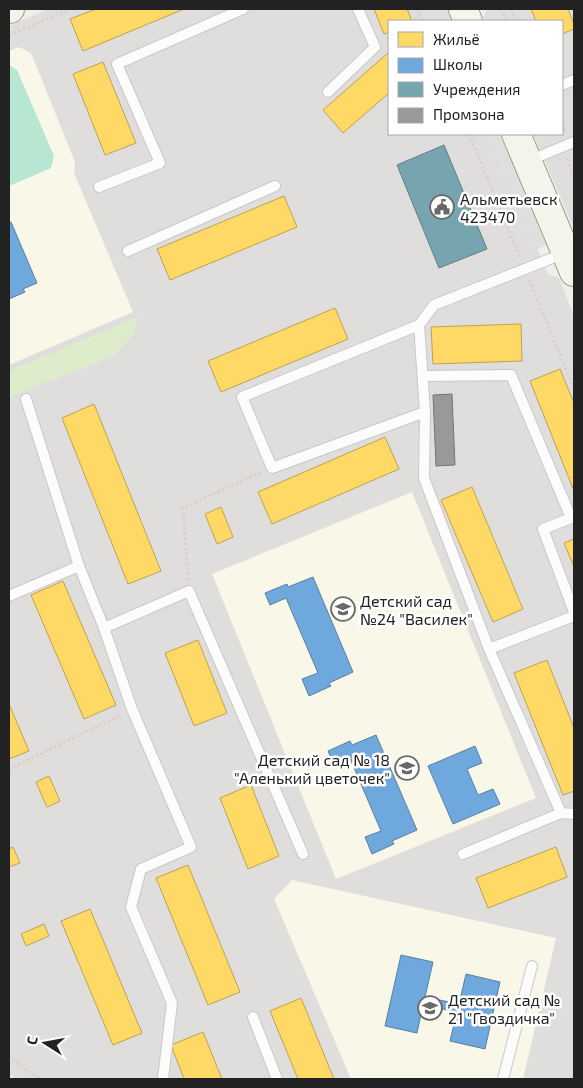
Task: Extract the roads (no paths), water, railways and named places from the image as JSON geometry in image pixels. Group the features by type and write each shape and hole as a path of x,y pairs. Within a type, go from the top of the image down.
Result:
{"main road":[{"path":"516,135 570,262"}],"lane":[{"path":"100,187 160,163 117,64 225,12 243,9"},
{"path":"328,92 375,47 358,9"},
{"path":"528,161 574,142"},
{"path":"128,251 275,186"},
{"path":"425,412 272,468 242,397 419,325 434,305 570,262"},
{"path":"419,325 425,412 424,478 489,649 561,813"},
{"path":"423,376 511,375 573,517 542,530 574,612"},
{"path":"26,399 79,566 104,628 132,710 191,847 141,868 131,907 172,1003 163,1079"},
{"path":"9,596 79,566"},
{"path":"104,628 189,591 302,854"},
{"path":"489,649 574,616"},
{"path":"463,854 561,813 574,814"},
{"path":"503,1079 532,966"},
{"path":"253,1017 277,1079"}],"place":[{"name":"Альметьевск 423470","path":"442,207"},
{"name":"Детский сад №24 \"Василек\"","path":"343,609"},
{"name":"Детский сад № 18 \"Аленький цветочек\"","path":"407,768"},
{"name":"Детский сад № 21 \"Гвоздичка\"","path":"430,1008"}]}
